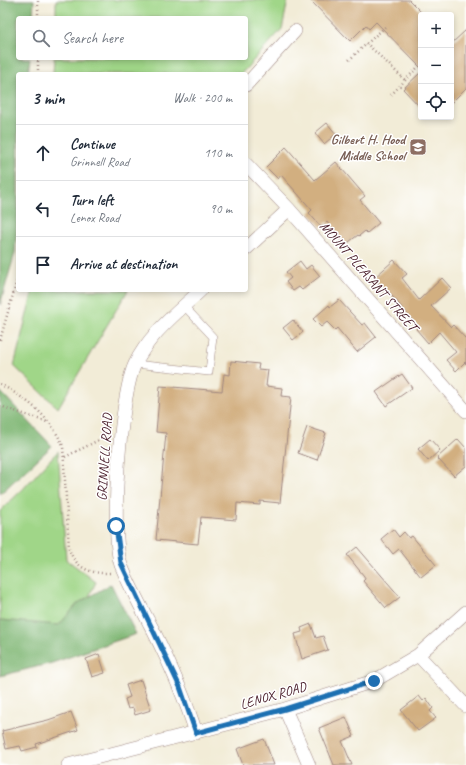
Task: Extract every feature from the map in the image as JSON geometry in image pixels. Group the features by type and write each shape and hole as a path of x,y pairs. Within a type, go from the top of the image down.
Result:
{"street":[{"path":"248,84 295,31"},
{"name":"MOUNT PLEASANT STREET","path":"248,166 289,209 466,411"},
{"path":"248,247 289,209"},
{"name":"GRINNELL ROAD","path":"196,733 180,687 121,563 117,545 116,526 121,436 126,392 135,364 154,337 199,292"},
{"name":"LENOX ROAD","path":"68,765 118,759 196,733 285,709 374,681 418,655 466,612"},
{"path":"418,655 466,706"},
{"path":"285,709 309,765"}],"lane":[{"path":"135,364 209,372 213,337 184,306"}],"path":[{"path":"38,0 38,16"},
{"path":"349,60 385,27"},
{"path":"366,43 405,80"},
{"path":"38,60 38,72"},
{"path":"391,95 418,67"},
{"path":"0,340 16,284"},
{"path":"0,384 33,405 59,437 63,446 65,457 69,542 72,557 77,564 86,571 96,574 111,573"},
{"path":"0,406 47,422"},
{"path":"65,457 99,440"}],"green space":[{"path":"0,0 34,0 33,16 16,16 16,60 30,60 28,72 16,72 15,253 0,305"},
{"path":"56,0 288,0 282,29 243,72 53,72 54,60 248,60 248,16 56,16"},
{"path":"32,292 127,292 58,408 14,366"},
{"path":"0,391 52,446 0,494"},
{"path":"58,451 66,559 96,582 73,629 0,630 0,511 22,490"},
{"path":"111,584 136,634 52,663 0,676 0,620 59,625 78,603"}],"building":[{"path":"310,0 409,0 421,12 418,12 418,65 376,22 369,29 366,25 350,41"},
{"path":"466,30 466,88 454,100 454,48 454,41"},
{"path":"418,75 418,105 403,89"},
{"path":"327,123 336,134 324,144 315,133"},
{"path":"286,147 315,180 336,162 365,196 360,200 379,223 367,233 365,231 345,245 327,222 321,227 309,213 312,210 281,175 278,179 266,167"},
{"path":"394,260 407,274 402,278 419,300 442,278 451,288 431,306 451,327 453,325 466,339 466,364 465,362 456,371 446,360 456,352 439,332 428,343 416,329 418,327 388,291 384,295 376,286 379,283 374,278"},
{"path":"300,261 306,269 311,265 320,276 302,290 299,287 293,291 286,282 291,278 286,272"},
{"path":"339,300 362,325 365,323 376,337 357,352 337,328 335,330 327,322 321,327 313,319 329,305 330,307"},
{"path":"293,320 303,332 293,340 283,328"},
{"path":"231,361 259,364 258,369 268,370 266,386 282,388 281,396 291,397 280,503 260,501 260,505 237,503 236,520 201,517 198,544 156,540 166,433 156,432 160,386 222,391 224,374 230,375"},
{"path":"402,374 412,388 386,406 376,392"},
{"path":"307,427 326,433 317,460 298,453"},
{"path":"430,439 440,450 428,461 418,449"},
{"path":"458,439 466,448 466,466 454,476 437,458"},
{"path":"393,529 399,537 404,532 409,538 412,536 436,565 421,577 399,549 393,554 381,539"},
{"path":"357,547 400,597 386,608 363,581 365,579 364,576 347,555"},
{"path":"311,624 316,638 323,636 328,650 302,659 295,634 302,632 301,628"},
{"path":"99,654 105,673 92,677 86,659"},
{"path":"141,680 151,710 135,715 133,708 128,709 125,699 130,697 126,685"},
{"path":"419,696 423,701 426,698 433,708 430,711 436,718 418,731 401,710"},
{"path":"71,712 78,730 36,744 37,747 22,751 20,746 6,749 2,731 48,720"},
{"path":"346,717 354,736 342,741 352,765 334,765 319,728"},
{"path":"264,739 274,765 243,765 237,749"}],"place":[{"name":"Gilbert H. Hood Middle School","path":"418,147"}],"route":[{"path":"116,526 117,545 121,563 180,687 188,706 196,733 285,709 374,681"}]}
